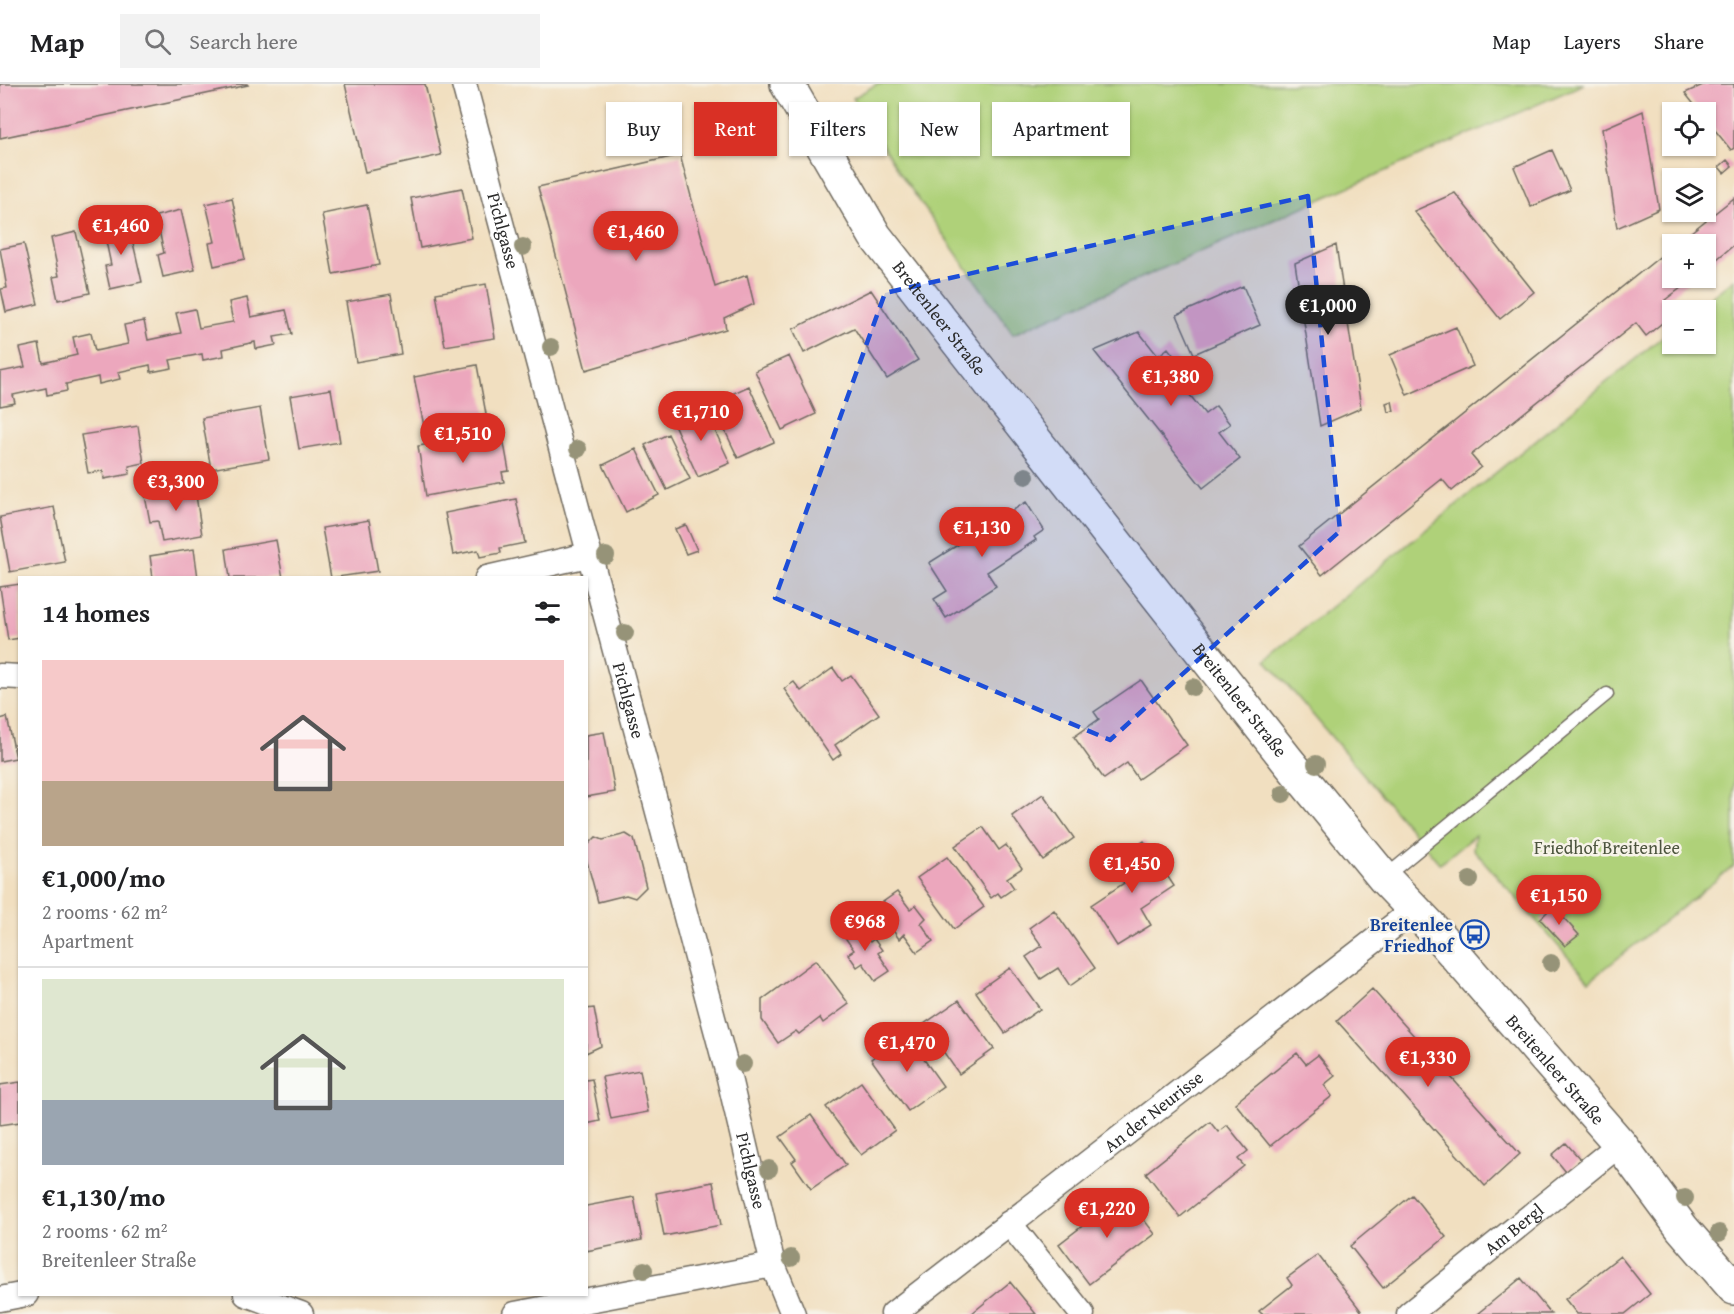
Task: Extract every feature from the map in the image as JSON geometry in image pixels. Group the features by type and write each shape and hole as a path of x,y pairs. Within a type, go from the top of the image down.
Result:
{"main road":[{"name":"Breitenleer Straße","path":"787,84 875,236 1287,760 1384,878 1414,909 1620,1144 1682,1228 1734,1288"}],"street":[{"name":"Pichlgasse","path":"464,84 729,1078 773,1265 793,1314"},
{"path":"496,576 588,555"},
{"path":"0,676 18,677"},
{"name":"An der Neurisse","path":"894,1314 1414,909"},
{"name":"Am Bergl","path":"1409,1314 1620,1144"},
{"path":"1009,1223 1082,1314"},
{"path":"515,1314 773,1265"},
{"path":"0,1299 18,1296"},
{"path":"252,1296 301,1314"}],"lane":[{"path":"1384,878 1607,694"}],"highlighted area":[{"path":"1308,196 1340,531 1110,740 775,598 885,293"}],"green space":[{"path":"877,84 1584,84 1013,334 887,153 887,102 855,102 853,98"},
{"name":"Friedhof Breitenlee","path":"1734,279 1734,866 1589,981 1473,849 1475,835 1440,864 1266,660 1662,337 1662,354 1716,354 1716,300 1708,300"}],"building":[{"path":"0,84 247,84 248,85 0,138"},
{"path":"345,84 425,84 441,155 365,172"},
{"path":"1705,84 1734,84 1734,148 1731,150 1716,131 1716,102 1692,102 1685,93"},
{"path":"1643,111 1659,209 1617,228 1602,129"},
{"path":"1552,150 1570,190 1531,207 1514,167"},
{"path":"680,156 715,287 747,275 754,304 724,318 726,329 586,370 538,187"},
{"path":"1727,160 1732,166 1724,173 1719,167"},
{"path":"462,188 472,238 420,248 411,198"},
{"path":"1455,193 1534,292 1500,319 1414,211"},
{"path":"232,198 245,259 214,266 209,243 215,242 206,204"},
{"path":"1734,198 1734,245 1716,260 1716,234 1689,234 1704,222 1716,222 1716,212"},
{"path":"367,205 379,265 333,274 322,214"},
{"path":"181,210 195,270 163,277 158,255 164,253 156,216"},
{"path":"128,221 142,282 110,289 105,266 111,265 103,227"},
{"path":"76,232 90,293 58,300 53,277 59,276 51,238"},
{"path":"24,244 38,304 6,312 1,289 7,288 0,249"},
{"path":"1336,245 1361,408 1320,426 1295,263"},
{"path":"1662,255 1662,288 1681,288 1662,300 1662,323 1646,336 1636,323 1471,455 1481,467 1452,491 1442,479 1322,575 1299,546"},
{"path":"486,284 495,338 445,346 436,293"},
{"path":"1243,286 1260,325 1194,354 1177,315"},
{"path":"871,290 918,360 887,379 854,328 804,353 793,329"},
{"path":"391,294 401,354 356,362 346,302"},
{"path":"247,298 251,317 286,310 292,334 274,337 276,345 256,349 255,342 223,349 224,356 203,360 202,354 170,360 172,368 151,372 150,365 118,372 120,379 99,384 98,377 66,384 67,391 47,395 46,388 13,395 15,403 0,406 0,372 25,367 20,348 39,344 43,363 77,355 73,337 91,333 95,351 128,344 124,325 144,321 148,340 181,333 176,313 195,309 199,328 233,322 229,302"},
{"path":"1456,327 1473,366 1407,395 1390,355"},
{"path":"1139,332 1158,356 1168,348 1182,366 1172,373 1205,414 1216,406 1230,424 1219,432 1240,459 1203,488 1094,351"},
{"path":"789,356 816,414 782,430 755,371"},
{"path":"477,365 486,414 424,426 414,377"},
{"path":"749,386 774,442 738,458 712,403"},
{"path":"331,389 340,442 299,449 290,396"},
{"path":"1392,401 1394,411 1388,412 1386,403"},
{"path":"704,407 730,463 698,477 673,422"},
{"path":"260,408 269,459 211,469 202,418"},
{"path":"138,426 144,463 129,466 130,474 104,479 103,471 88,473 81,435"},
{"path":"494,433 495,444 504,443 509,471 502,472 504,482 426,496 418,446"},
{"path":"668,434 690,479 667,490 645,445"},
{"path":"636,449 659,495 626,512 603,465"},
{"path":"194,482 202,535 162,542 158,521 150,522 145,496 166,493 165,487"},
{"path":"516,499 525,543 500,548 501,553 480,557 478,550 453,555 445,513"},
{"path":"1026,502 1044,530 1034,537 1036,540 987,572 996,586 946,618 934,599 947,591 929,563"},
{"path":"54,507 65,562 10,572 0,517"},
{"path":"369,520 378,571 331,576 322,528"},
{"path":"686,525 697,550 686,554 675,529"},
{"path":"276,540 283,576 230,576 226,549"},
{"path":"194,549 198,576 153,576 150,556"},
{"path":"18,584 18,638 8,640 0,587"},
{"path":"833,668 842,681 851,675 879,714 835,745 841,754 833,760 784,689 794,682 801,691"},
{"path":"1141,680 1187,745 1138,779 1127,763 1104,779 1074,737 1099,719 1094,712"},
{"path":"7,717 16,758 0,761 0,719"},
{"path":"604,732 615,792 588,797 588,735"},
{"path":"1043,794 1074,838 1043,860 1012,816"},
{"path":"983,827 999,850 1006,845 1022,868 1007,878 1014,888 1001,897 998,893 991,898 955,846"},
{"path":"626,834 634,839 646,887 635,898 626,895 598,902 588,865 588,845 596,837 603,840"},
{"path":"1144,841 1174,886 1141,908 1151,925 1117,946 1091,905 1124,883 1110,863"},
{"path":"947,857 984,907 954,929 917,878"},
{"path":"897,892 910,909 916,905 926,918 921,923 933,941 917,952 904,934 899,939 890,926 897,921 883,902"},
{"path":"1553,906 1579,935 1565,946 1540,919"},
{"path":"1054,910 1095,968 1070,986 1058,968 1041,979 1026,957 1042,946 1029,928"},
{"path":"856,923 870,942 874,939 882,950 878,953 890,971 875,981 863,963 857,967 848,954 854,950 841,932"},
{"path":"816,960 849,1004 823,1023 820,1018 799,1034 796,1031 778,1043 762,1020 762,1000"},
{"path":"1010,968 1040,1009 1005,1033 976,992"},
{"path":"1372,989 1520,1154 1485,1186 1337,1021"},
{"path":"959,1000 994,1049 959,1074 924,1024"},
{"path":"594,1008 601,1046 588,1052 588,1009"},
{"path":"906,1034 943,1086 908,1111 871,1059"},
{"path":"1297,1053 1306,1064 1318,1055 1335,1076 1324,1085 1332,1096 1270,1146 1235,1103"},
{"path":"640,1070 648,1112 611,1119 602,1077"},
{"path":"592,1079 600,1121 588,1124 588,1080"},
{"path":"18,1082 18,1122 0,1125 0,1085"},
{"path":"861,1082 895,1130 861,1155 826,1107"},
{"path":"811,1115 846,1165 811,1189 792,1162 796,1159 780,1137"},
{"path":"1210,1122 1218,1132 1227,1125 1248,1151 1238,1159 1244,1166 1180,1217 1146,1173"},
{"path":"1566,1143 1581,1160 1566,1172 1552,1155"},
{"path":"713,1182 721,1225 664,1236 656,1193"},
{"path":"1124,1194 1155,1234 1089,1284 1059,1244"},
{"path":"1412,1195 1446,1237 1383,1288 1350,1246"},
{"path":"634,1197 642,1240 588,1251 588,1206"},
{"path":"1318,1255 1362,1312 1359,1314 1262,1314 1259,1311 1292,1285 1287,1278"},
{"path":"1620,1256 1650,1294 1625,1314 1577,1314 1565,1299"},
{"path":"1521,1278 1551,1314 1477,1314 1493,1301"},
{"path":"1010,1282 1036,1314 971,1314 982,1305"}],"place":[{"name":"Breitenlee Friedhof","path":"1474,935"}]}
